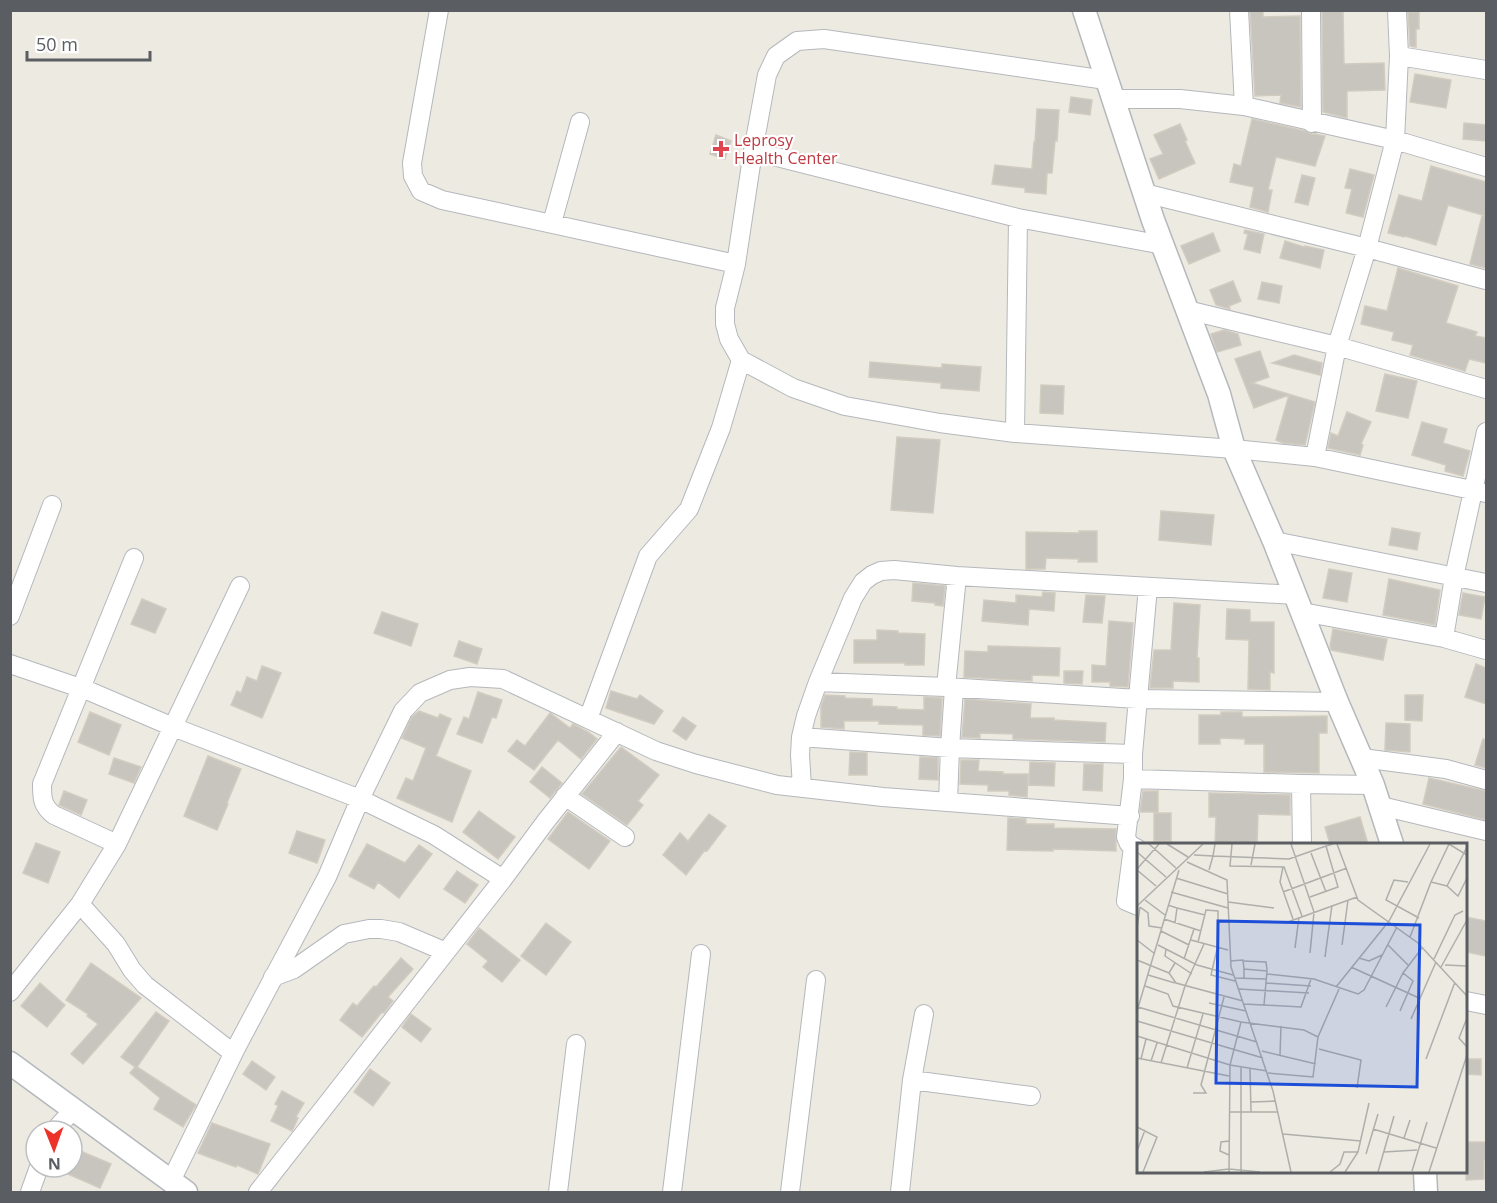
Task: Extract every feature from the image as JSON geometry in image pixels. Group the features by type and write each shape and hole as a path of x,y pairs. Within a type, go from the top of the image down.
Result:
{"street":[{"path":"439,10 412,163 413,176 421,191 442,200 736,264"},
{"path":"1084,10 1152,220 1219,394 1234,449 1373,785 1392,843"},
{"path":"1239,10 1244,106"},
{"path":"1311,10 1312,123"},
{"path":"1315,457 1337,346 1367,248 1395,140 1399,56 1397,10"},
{"path":"1480,492 1315,457 1015,433 940,423 845,406 793,388 741,360 729,339 725,324 725,308 736,264 767,75 776,56 797,41 824,39 1109,89 1244,106 1395,140 1486,167"},
{"path":"1399,56 1486,70"},
{"path":"552,223 580,122"},
{"path":"753,151 1018,218 1163,245"},
{"path":"1144,194 1367,248 1486,280"},
{"path":"1015,433 1018,218"},
{"path":"1187,310 1337,346 1486,389"},
{"path":"588,719 648,556 689,509 722,428 741,360"},
{"path":"1444,638 1454,577 1480,492 1486,432"},
{"path":"10,616 52,505"},
{"path":"1274,541 1486,583"},
{"path":"117,844 48,811 43,803 42,784 134,558"},
{"path":"802,787 801,737 818,682 853,598 872,574 881,571 1148,587 1298,604 1486,650"},
{"path":"948,802 950,688 957,576"},
{"path":"10,992 80,904 117,844 240,586"},
{"path":"1137,906 1126,901 1136,848 1129,844 1126,837 1130,816 1133,754 1148,587"},
{"path":"10,664 81,688 173,728 360,800 434,835 503,879"},
{"path":"10,1063 178,1187 233,1053 327,877 360,800 403,711 420,693 450,680 470,677 503,679 656,751 696,765 777,785 883,797 1130,816"},
{"path":"818,682 1138,699 1337,702"},
{"path":"258,1192 617,732"},
{"path":"801,737 950,748 1133,754"},
{"path":"1362,758 1446,769 1486,780"},
{"path":"1133,779 1373,785"},
{"path":"1301,784 1302,843"},
{"path":"565,796 625,837"},
{"path":"1381,806 1486,831"},
{"path":"80,904 116,944 132,970 145,985 233,1053"},
{"path":"273,977 294,969 344,934 369,929 399,932 446,952"},
{"path":"672,1192 701,954"},
{"path":"790,1192 816,980"},
{"path":"1467,1000 1486,1005"},
{"path":"900,1192 912,1080 924,1014"},
{"path":"558,1192 576,1044"},
{"path":"912,1080 1031,1096"},
{"path":"65,1119 73,1110"},
{"path":"1425,1173 1426,1192"}],"building":[{"path":"1250,10 1263,10 1263,17 1300,16 1301,107 1280,103 1281,95 1255,96"},
{"path":"1322,10 1343,10 1344,64 1384,63 1385,90 1347,91 1347,118 1323,112"},
{"path":"1408,12 1419,12 1416,47 1410,46"},
{"path":"1415,74 1451,80 1446,108 1410,102"},
{"path":"1071,97 1092,100 1090,115 1069,112"},
{"path":"1037,109 1059,110 1057,141 1055,141 1052,173 1047,173 1046,194 1025,192 1025,188 992,184 995,165 1032,169"},
{"path":"1252,119 1325,136 1315,166 1276,157 1268,190 1272,190 1268,212 1250,207 1254,187 1230,182 1234,164 1241,166"},
{"path":"1464,123 1486,125 1486,141 1463,139"},
{"path":"1180,124 1195,163 1159,179 1150,159 1163,154 1154,135"},
{"path":"716,135 731,141 725,159 710,154"},
{"path":"1431,166 1486,182 1486,216 1448,205 1436,245 1388,233 1399,195 1422,201"},
{"path":"1350,169 1374,175 1363,217 1346,213 1352,189 1345,188"},
{"path":"1302,175 1315,178 1308,205 1295,202"},
{"path":"1482,216 1486,216 1486,268 1470,264"},
{"path":"1245,230 1264,234 1260,253 1244,249 1248,234 1244,233"},
{"path":"1213,233 1220,251 1189,264 1181,246"},
{"path":"1285,241 1324,250 1320,268 1280,258"},
{"path":"1398,268 1458,286 1446,323 1477,332 1475,336 1486,338 1486,363 1469,359 1465,371 1410,355 1413,345 1392,340 1394,332 1361,324 1365,306 1387,311"},
{"path":"1233,281 1241,301 1229,306 1230,309 1216,305 1210,290"},
{"path":"1262,282 1282,286 1279,303 1258,299"},
{"path":"1224,330 1238,334 1241,345 1217,352 1211,334"},
{"path":"1260,351 1269,377 1252,383 1315,402 1305,445 1276,440 1289,395 1254,408 1235,359"},
{"path":"1294,355 1322,363 1320,375 1272,363"},
{"path":"870,362 942,368 942,364 981,367 979,391 941,388 941,383 869,377"},
{"path":"1385,374 1417,381 1408,418 1376,411"},
{"path":"1041,385 1064,386 1063,414 1040,413"},
{"path":"1347,412 1371,422 1361,444 1363,445 1360,455 1328,448 1331,433 1338,436"},
{"path":"1422,422 1447,429 1443,443 1470,451 1463,476 1445,471 1446,465 1412,455"},
{"path":"897,437 940,440 933,513 891,510"},
{"path":"1161,511 1214,515 1211,545 1159,540"},
{"path":"1392,528 1420,533 1417,550 1389,545"},
{"path":"1079,531 1097,531 1097,562 1046,558 1045,569 1026,569 1026,532 1079,533"},
{"path":"1329,569 1352,573 1347,602 1323,598"},
{"path":"1389,579 1440,590 1435,625 1383,615"},
{"path":"913,583 945,586 943,606 912,601"},
{"path":"1043,592 1055,593 1054,611 1029,609 1028,625 982,621 984,600 1016,603 1016,595 1042,597"},
{"path":"1463,593 1485,597 1481,619 1459,615"},
{"path":"1086,595 1105,596 1102,623 1083,622"},
{"path":"142,599 166,609 155,633 131,624"},
{"path":"1174,603 1200,605 1197,658 1199,658 1199,682 1173,681 1173,688 1150,688 1154,650 1171,650"},
{"path":"1227,609 1250,610 1250,622 1274,622 1274,673 1270,672 1270,690 1248,689 1249,640 1226,639"},
{"path":"382,612 418,624 411,646 374,633"},
{"path":"1109,621 1133,623 1128,687 1110,686 1110,682 1092,682 1092,665 1106,666"},
{"path":"1333,629 1387,639 1383,660 1331,650"},
{"path":"877,630 925,634 924,665 854,663 854,640 877,640"},
{"path":"459,641 482,649 477,664 454,656"},
{"path":"988,646 1060,648 1059,676 1032,675 1032,681 964,677 965,651 988,652"},
{"path":"1476,664 1486,668 1486,704 1465,697"},
{"path":"262,666 281,673 262,718 231,705 237,691 241,693 247,677 257,681"},
{"path":"1064,671 1083,671 1082,684 1064,683"},
{"path":"611,691 637,699 640,695 663,711 654,724 606,708"},
{"path":"478,692 502,700 496,718 492,717 482,743 457,734 464,717 469,719"},
{"path":"825,695 872,699 872,706 924,710 924,697 942,698 940,736 923,735 923,725 879,724 879,721 844,721 844,729 821,727 821,707"},
{"path":"1405,695 1423,695 1422,721 1405,720"},
{"path":"965,699 1031,704 1030,718 1106,723 1105,742 1013,739 1013,734 980,733 980,738 962,737"},
{"path":"419,711 438,718 440,714 451,719 436,756 471,771 452,822 397,798 406,778 413,781 426,748 402,738 412,717"},
{"path":"90,712 121,725 109,755 78,742"},
{"path":"1221,712 1242,712 1242,717 1327,716 1327,733 1319,733 1319,773 1264,772 1264,744 1245,744 1245,739 1220,738 1220,744 1199,744 1199,715 1221,715"},
{"path":"550,713 570,728 573,724 597,739 581,759 558,740 534,770 508,751 517,740 525,746"},
{"path":"683,717 696,726 686,740 673,731"},
{"path":"1386,723 1410,724 1410,752 1385,750"},
{"path":"1483,739 1486,740 1486,768 1475,765"},
{"path":"621,747 659,775 638,801 643,805 627,825 582,794"},
{"path":"850,752 867,753 867,775 849,775"},
{"path":"208,756 241,769 217,830 184,816"},
{"path":"920,757 938,758 938,780 919,779"},
{"path":"114,758 141,767 134,783 109,774"},
{"path":"961,760 979,760 978,771 1028,774 1027,797 1009,795 1009,791 988,791 988,785 960,784"},
{"path":"1030,762 1055,763 1054,786 1029,785"},
{"path":"1084,764 1103,764 1102,791 1083,790"},
{"path":"542,767 562,783 550,798 530,782"},
{"path":"1429,778 1486,791 1486,820 1423,804"},
{"path":"64,791 87,800 81,815 59,805"},
{"path":"1143,791 1158,791 1158,812 1140,812"},
{"path":"1209,793 1290,795 1290,815 1258,814 1257,843 1215,843 1216,817 1209,817"},
{"path":"479,811 515,837 498,859 463,832"},
{"path":"568,812 610,841 589,869 548,839"},
{"path":"1154,813 1171,813 1171,841 1154,841"},
{"path":"709,814 726,826 686,875 663,855 680,833 688,841"},
{"path":"1360,817 1368,843 1330,843 1325,827"},
{"path":"1008,818 1026,819 1026,824 1054,824 1054,828 1116,829 1116,851 1007,850"},
{"path":"297,831 325,840 317,863 289,853"},
{"path":"36,843 60,852 48,883 23,873"},
{"path":"367,844 405,863 419,845 432,854 399,898 378,882 374,889 349,876"},
{"path":"457,871 478,885 465,903 444,889"},
{"path":"1467,917 1486,921 1486,956 1467,952"},
{"path":"546,923 571,942 546,975 521,956"},
{"path":"479,928 520,960 502,982 483,967 488,961 467,944"},
{"path":"401,958 413,969 388,997 393,1001 384,1013 382,1012 362,1037 340,1020 353,1003 357,1006"},
{"path":"91,963 141,998 83,1064 71,1054 98,1024 87,1016 88,1014 66,1000"},
{"path":"40,983 65,1005 47,1027 21,1006"},
{"path":"156,1012 169,1021 137,1067 196,1105 183,1127 154,1109 160,1098 130,1073 135,1067 121,1057"},
{"path":"411,1014 431,1029 421,1042 402,1027"},
{"path":"1467,1059 1481,1059 1481,1075 1467,1074"},
{"path":"252,1061 275,1077 266,1090 243,1074"},
{"path":"370,1069 390,1083 373,1106 354,1092"},
{"path":"282,1091 304,1103 296,1117 298,1118 292,1131 271,1121 278,1106 275,1104"},
{"path":"212,1123 270,1144 258,1174 198,1153"},
{"path":"1467,1142 1486,1142 1484,1179 1466,1180"},
{"path":"84,1153 111,1164 100,1188 79,1179 84,1179"}],"place":[{"name":"Leprosy Health Center","path":"721,149"}]}
